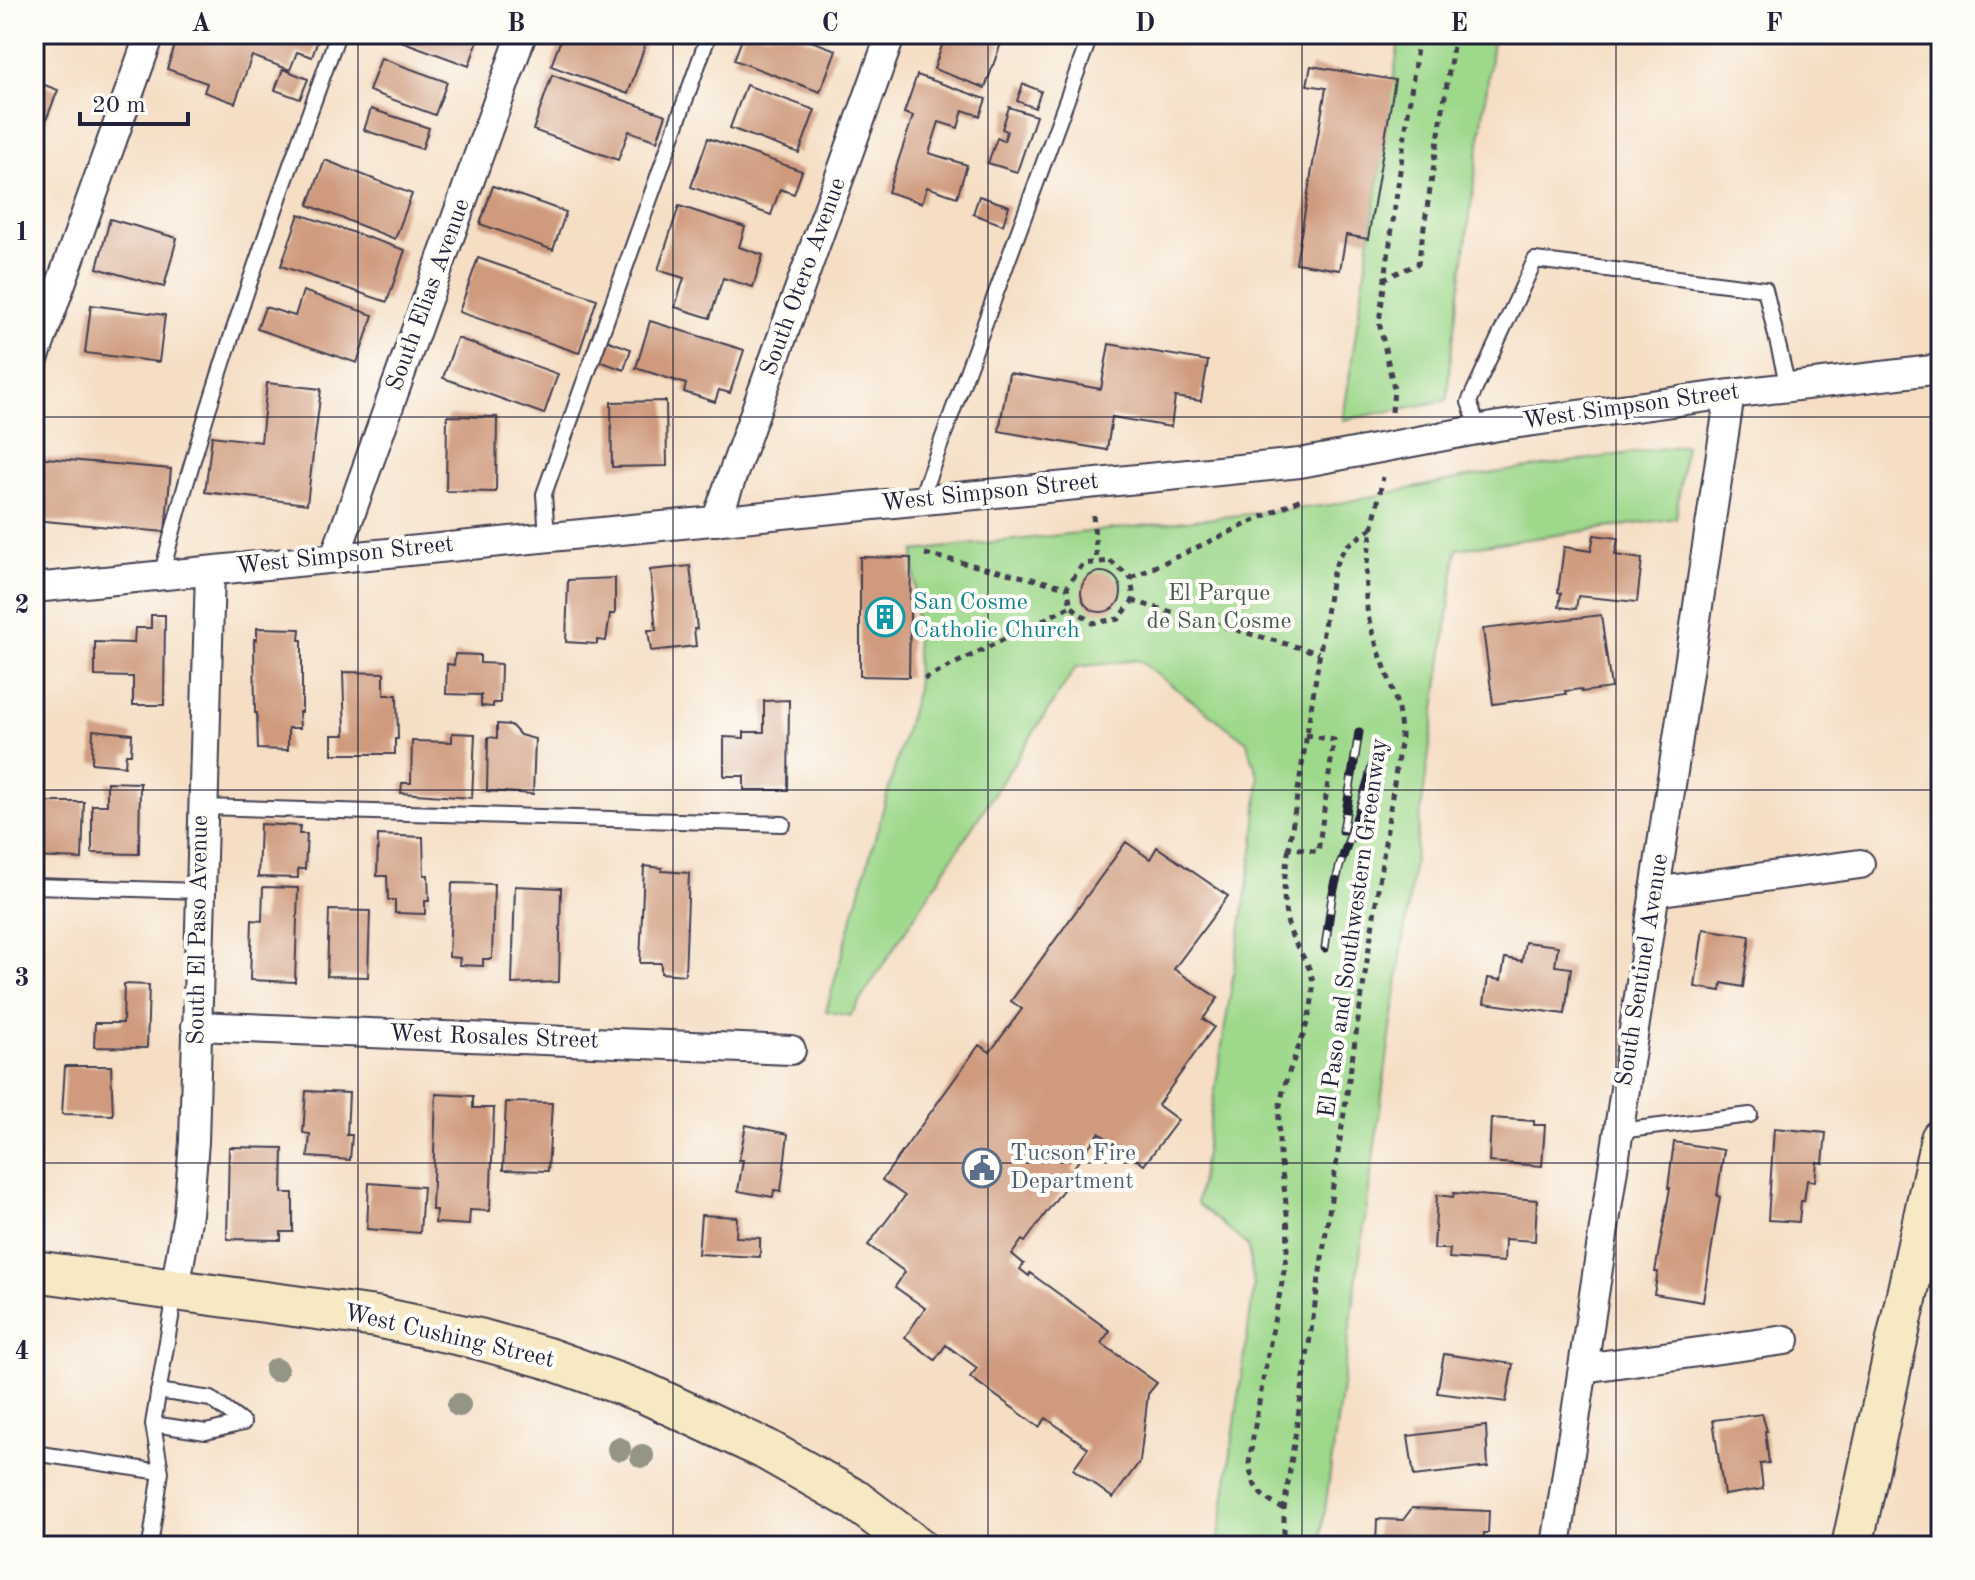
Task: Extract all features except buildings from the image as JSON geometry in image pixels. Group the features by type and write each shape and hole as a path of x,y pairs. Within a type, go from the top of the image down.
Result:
{"street":[{"path":"34,359 150,34"},
{"name":"South Elias Avenue","path":"335,557 522,34"},
{"name":"South Otero Avenue","path":"716,521 891,34"},
{"name":"West Simpson Street","path":"34,588 1300,463 1479,429 1941,369"},
{"name":"South Sentinel Avenue","path":"1556,1546 1730,394"},
{"name":"South El Paso Avenue","path":"175,1289 194,1155 210,571"},
{"path":"1654,892 1860,864"},
{"name":"West Rosales Street","path":"196,1026 791,1050"},
{"path":"1852,1546 1941,1139"},
{"name":"West Cushing Street","path":"34,1271 399,1322 479,1339 584,1370 708,1421 792,1463 864,1506 916,1546"},
{"path":"1583,1368 1785,1340"}],"lane":[{"path":"161,576 183,490 256,260 338,34"},
{"path":"547,537 544,494 709,34"},
{"path":"920,500 1091,34"},
{"path":"1479,429 1469,402 1535,260 1765,289 1788,387"},
{"path":"202,807 783,824"},
{"path":"34,886 200,891"},
{"path":"1619,1131 1750,1115"},
{"path":"150,1546 161,1472 153,1424 175,1289"},
{"path":"153,1424 206,1432 243,1423 211,1399 158,1391"},
{"path":"34,1453 161,1472"}],"path":[{"name":"El Paso and Southwestern Greenway","path":"1284,1546 1284,1509 1401,737 1399,712 1370,623 1366,577 1389,448 1394,389 1379,322 1383,279 1419,34"},
{"path":"1383,279 1418,264 1455,34"},
{"path":"1131,578 1307,496"},
{"path":"1093,513 1097,562"},
{"path":"1284,1509 1267,1501 1256,1490 1249,1464 1287,1246 1279,1114 1304,1031 1313,985 1309,967 1291,935 1283,880 1335,565 1348,545 1373,528"},
{"path":"925,554 1067,587"},
{"path":"1110,561 1131,578 1132,601 1119,619 1092,623 1071,606 1067,587 1083,564 1110,561"},
{"path":"1132,601 1319,653"},
{"path":"924,679 1071,606"},
{"path":"1289,847 1318,852 1334,740 1306,735"}],"green space":[{"path":"1400,34 1494,34 1449,371 1448,400 1343,420"},
{"name":"El Parque de San Cosme","path":"1685,445 1676,518 1457,549 1320,1546 1218,1546 1254,1287 1248,1246 1197,1203 1254,844 1259,779 1247,742 1138,660 1076,667 850,1016 826,1011 917,689 914,551 1330,505 1467,477"}],"railway":[{"path":"1343,831 1359,732"},
{"path":"1325,948 1340,865 1378,746"}],"place":[{"name":"San Cosme Catholic Church","path":"885,617"},
{"name":"Tucson Fire Department","path":"982,1168"}]}
